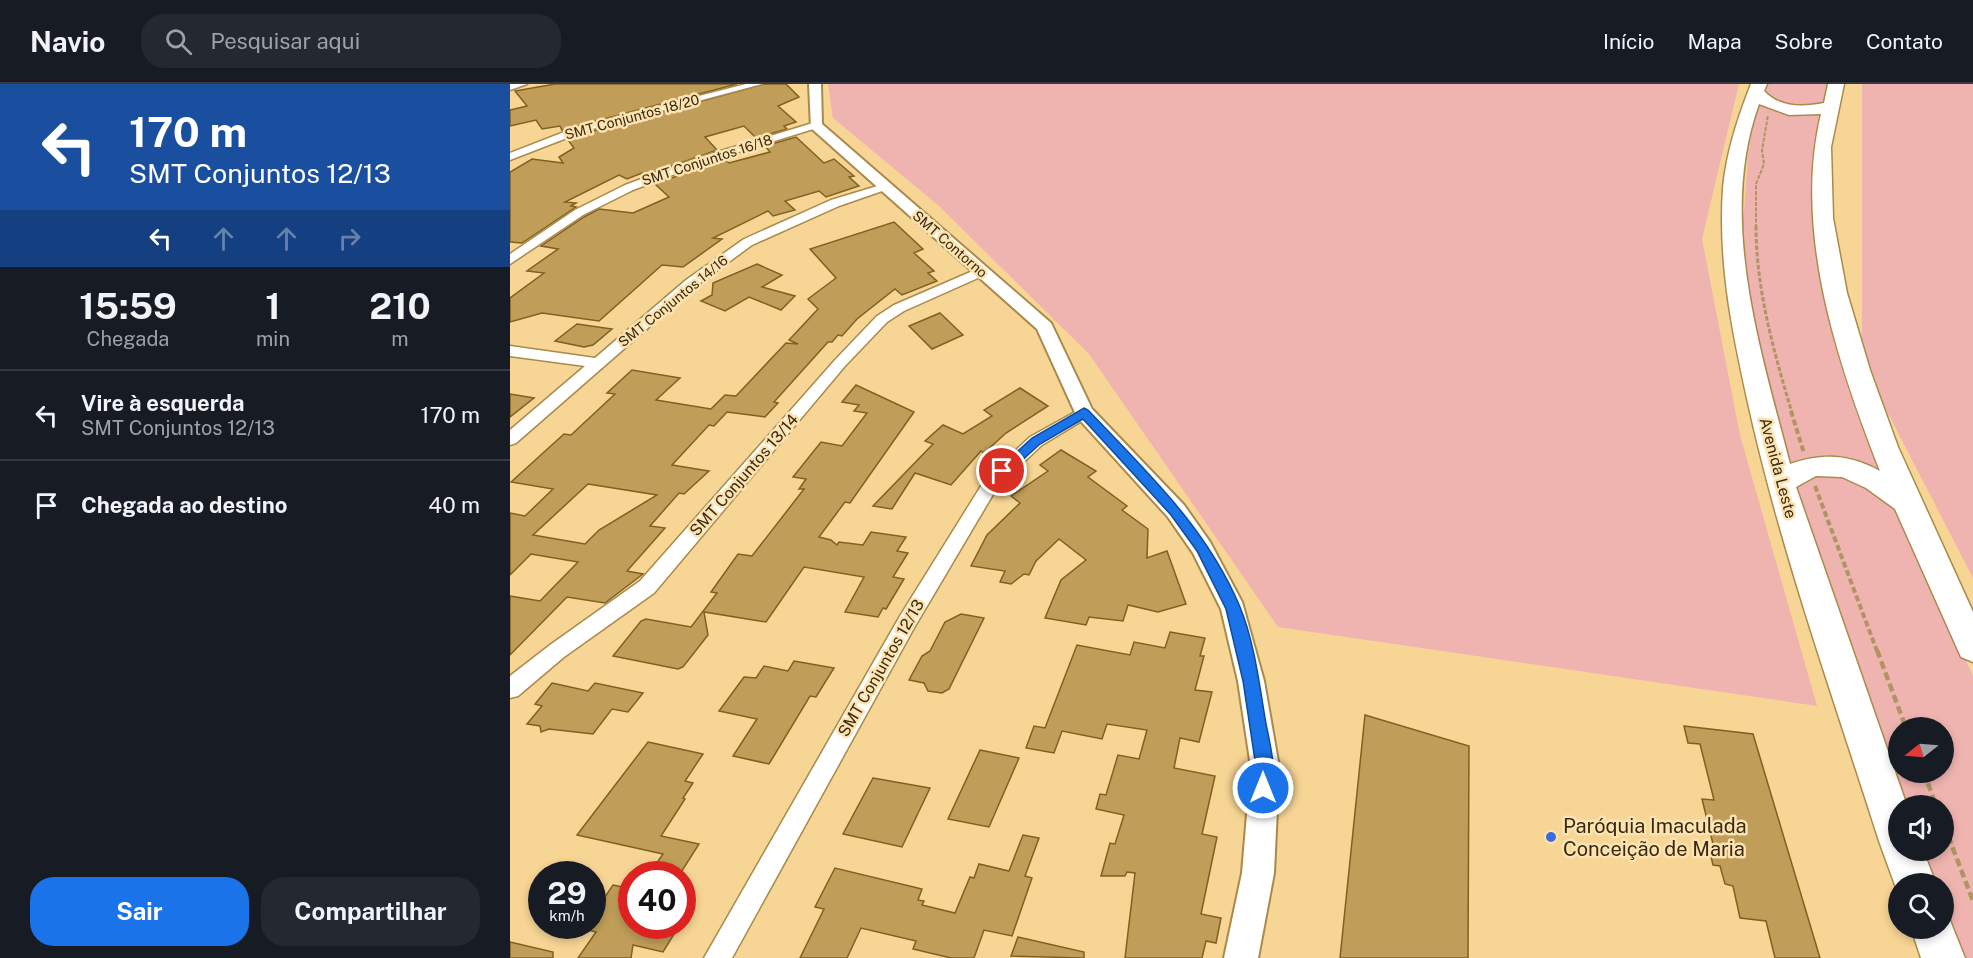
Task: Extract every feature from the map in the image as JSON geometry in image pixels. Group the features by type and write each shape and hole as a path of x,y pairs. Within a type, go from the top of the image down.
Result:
{"main road":[{"path":"1836,84 1829,106 1821,162 1823,220 1836,292 1853,354 1907,502 1973,647"},
{"path":"1762,93 1803,111 1829,106"},
{"name":"Avenida Leste","path":"1762,93 1745,120 1733,187 1734,263 1739,309 1780,483 1888,808"},
{"path":"1780,483 1808,466 1827,463 1852,469 1876,480 1907,502"},
{"path":"1936,939 1943,958"}],"street":[{"path":"510,87 522,84"},
{"name":"SMT Conjuntos 18/20","path":"510,157 581,129 757,84"},
{"path":"814,84 816,126"},
{"name":"SMT Contorno","path":"816,126 1045,327 1084,412 1176,511 1203,548 1233,609 1251,681 1265,767 1258,873 1242,958"},
{"name":"SMT Conjuntos 16/18","path":"510,260 569,219 640,182 679,166 816,126"},
{"name":"SMT Conjuntos 14/16","path":"510,439 691,283 748,242 835,203 884,187"},
{"name":"SMT Conjuntos 13/14","path":"510,689 557,651 647,587 840,363 882,320 899,308 982,271"},
{"path":"510,351 598,363"},
{"name":"SMT Conjuntos 12/13","path":"717,958 929,584 992,482 1036,441 1084,412"}],"path":[{"path":"1762,93 1764,164 1756,184 1756,253 1771,343 1808,466 1902,717"},
{"path":"1954,851 1973,901"}],"shaded area":[{"path":"828,84 1739,84 1702,239 1740,435 1817,706 1278,627 1089,354 939,206 833,118"},
{"path":"1759,84 1838,84 1812,172 1815,234 1827,313 1896,503 1844,466 1789,466 1750,313 1743,223 1748,156"},
{"path":"1862,84 1973,84 1973,578 1862,363"},
{"path":"1844,468 1896,507 1973,676 1973,958 1965,958 1954,929 1954,873 1933,873 1928,861 1954,861 1954,795 1903,795 1899,783 1954,783 1954,717 1888,717 1888,756 1782,481"}],"building":[{"path":"555,84 737,84 562,130 560,126 542,129 536,120 510,126 510,110 527,106 515,91"},
{"path":"764,84 786,84 799,97 778,106 796,122 784,126 787,129 756,138 744,126 705,137 717,150 644,176 642,173 627,179 619,175 565,202 576,203 571,206 576,207 522,243 510,242 510,172 532,159 563,163 559,157 574,148 568,140 586,133"},
{"path":"796,137 824,163 834,159 854,176 849,177 859,186 826,197 819,191 785,201 795,210 773,216 768,211 713,238 722,239 683,267 662,265 599,321 542,313 510,322 510,298 544,273 527,271 558,249 541,246 584,217 599,209 633,213 669,197 655,184 724,159 729,163 770,152 765,146"},
{"path":"894,222 923,249 914,253 934,271 928,273 937,281 902,295 895,289 857,319 842,336 838,335 832,342 828,342 774,402 778,403 765,417 727,412 714,426 709,425 672,465 709,471 684,494 679,493 650,526 665,528 627,571 643,574 605,603 567,597 510,655 510,596 540,601 578,562 531,554 510,575 510,513 525,516 553,489 511,482 564,434 571,435 615,394 607,393 632,370 680,378 656,400 711,409 725,395 736,396 786,343 798,344 789,340 818,309 808,299 836,278 810,249","holes":["588,484 657,495 599,530 585,544 533,535"]},
{"path":"757,264 782,275 762,287 795,296 781,310 749,297 725,311 701,301 712,295 713,283"},
{"path":"940,313 963,335 932,349 909,326"},
{"path":"577,324 612,329 593,345 584,347 555,341"},
{"path":"856,385 914,412 850,503 845,502 819,537 831,540 837,545 839,542 863,545 871,532 906,537 897,551 908,553 893,577 904,579 886,609 883,608 878,617 845,612 864,577 804,567 766,622 704,612 708,635 683,667 678,669 613,656 641,621 646,619 691,627 717,593 711,592 738,554 752,556 804,489 799,489 806,479 793,477 821,442 842,446 867,413 854,411 859,405 842,402"},
{"path":"1020,388 1048,406 1006,433 984,453 981,451 951,485 915,473 892,509 873,506 933,444 925,441 943,425 963,434 992,416 984,410"},
{"path":"510,394 534,398 510,417"},
{"path":"1061,450 1096,471 1088,477 1127,506 1122,510 1148,529 1147,558 1167,551 1186,604 1158,612 1128,605 1123,621 1089,617 1086,625 1045,618 1061,580 1086,560 1059,539 1036,561 1029,575 1024,574 1011,584 1000,582 1005,571 971,566 987,535 1020,503 1011,496 1048,471 1040,465"},
{"path":"961,614 984,618 949,689 942,693 928,691 924,683 909,680 922,656 930,651 945,622"},
{"path":"1170,632 1205,638 1200,656 1204,656 1195,690 1212,692 1199,742 1180,738 1174,768 1215,776 1202,834 1217,837 1201,914 1221,918 1216,943 1206,941 1202,958 1125,958 1135,873 1127,872 1125,876 1101,876 1110,843 1115,844 1124,815 1096,809 1100,794 1106,795 1118,755 1139,759 1147,730 1107,724 1102,739 1062,731 1054,753 1026,748 1034,726 1045,728 1077,645 1130,655 1134,642 1165,648"},
{"path":"794,661 834,668 816,697 810,696 769,764 733,756 757,719 719,711 744,677 756,678 764,666 788,671"},
{"path":"552,683 588,691 595,683 643,693 628,712 612,709 593,734 549,729 541,732 540,726 527,724 542,706 535,704"},
{"path":"1365,715 1469,746 1468,958 1340,958"},
{"path":"1684,726 1753,734 1820,958 1775,958 1766,921 1740,918 1733,886 1725,884 1720,866 1713,865 1709,848 1714,848 1702,799 1714,800 1700,744 1688,743"},
{"path":"648,742 703,754 685,781 693,783 683,798 685,799 661,836 699,844 688,861 658,861 663,854 577,835"},
{"path":"980,750 1019,758 989,827 948,819"},
{"path":"873,778 930,788 902,847 843,834"},
{"path":"1023,835 1039,838 1025,876 1032,878 1012,936 984,930 974,958 951,958 913,949 916,941 861,928 847,958 800,958 824,909 815,907 835,868 922,889 918,900 924,901 922,905 955,913 970,877 974,878 979,864 1009,871"},
{"path":"613,885 618,886 618,939 671,939 663,952 633,945 631,958 578,958 591,939 606,939 606,895"},
{"path":"1018,937 1084,952 1084,958 1011,956"},
{"path":"510,942 553,952 553,958 510,958"}],"place":[{"name":"Paróquia Imaculada Conceição de Maria","path":"1551,837"}],"route":[{"path":"1002,471 1036,441 1084,412 1176,511 1203,548 1233,609 1251,681 1265,767 1263,788"}]}
